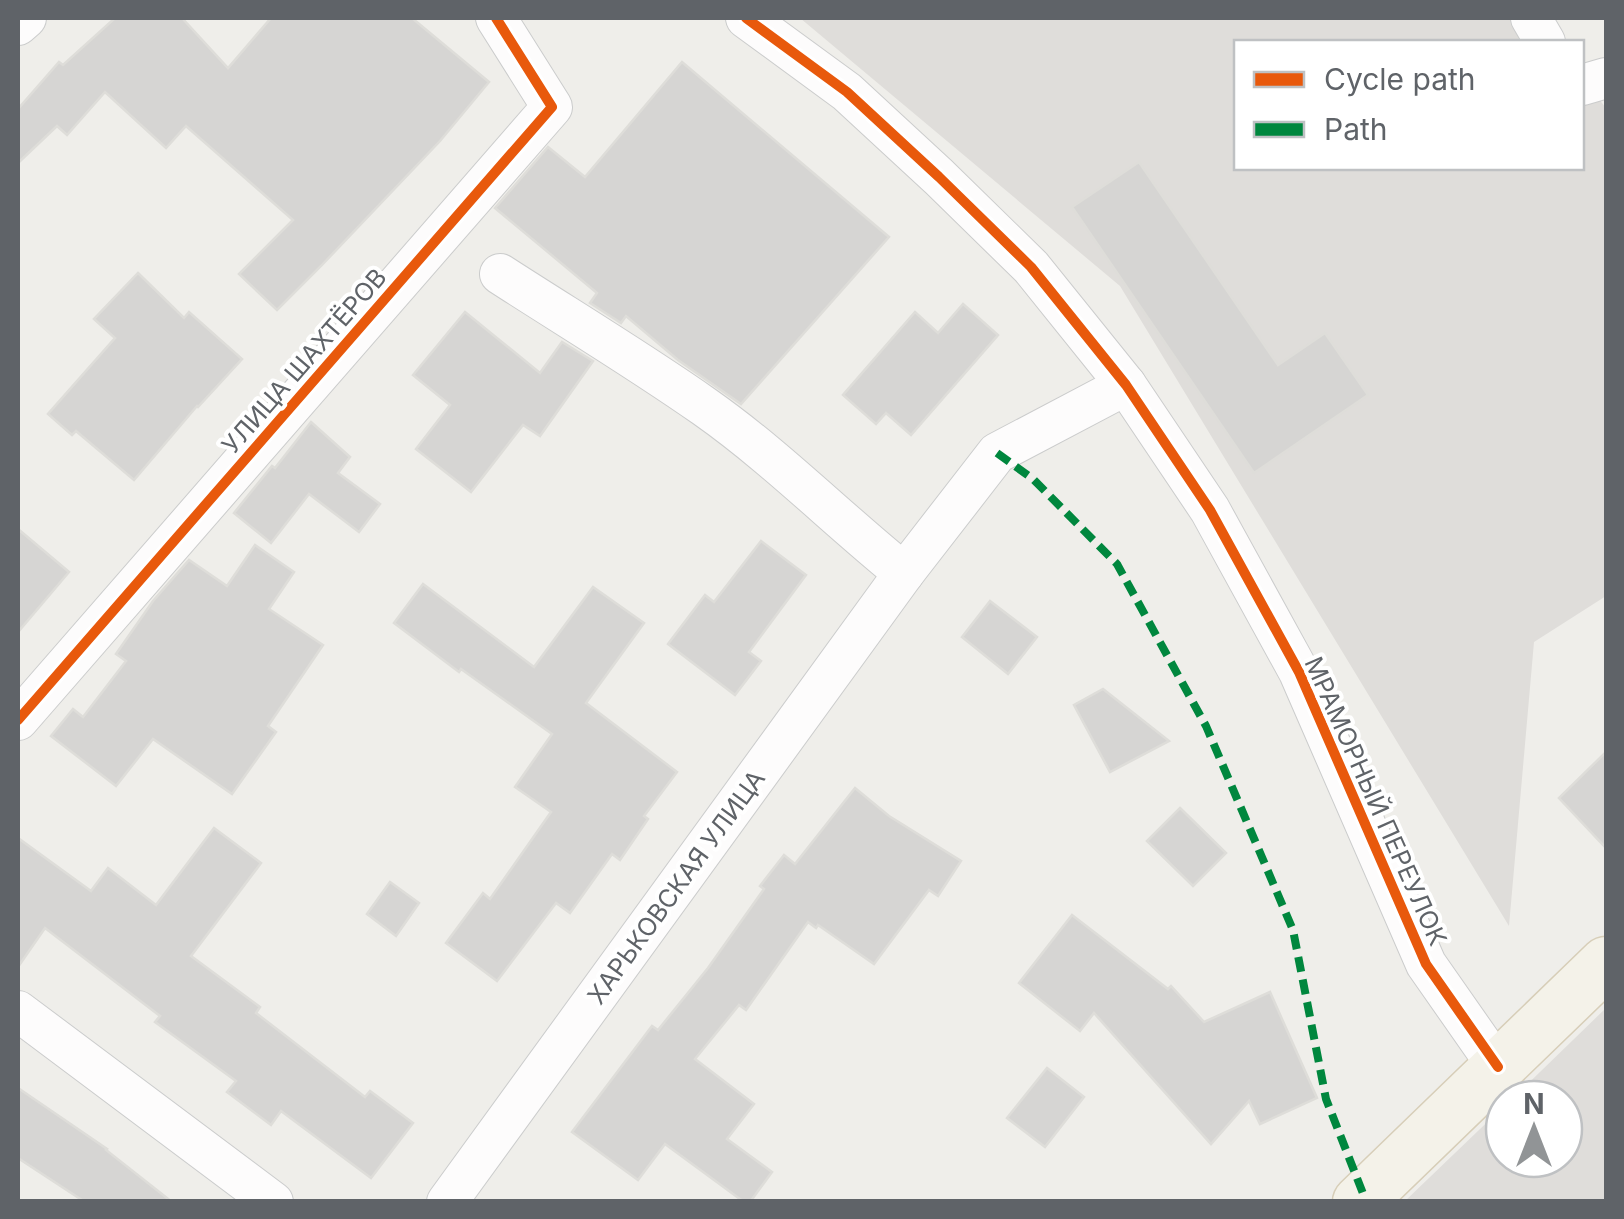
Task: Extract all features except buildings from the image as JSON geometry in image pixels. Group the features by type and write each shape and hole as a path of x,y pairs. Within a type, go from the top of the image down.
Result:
{"main road":[{"path":"1358,1202 1606,963"}],"street":[{"path":"18,24 26,18"},
{"name":"УЛИЦА ШАХТЁРОВ","path":"18,720 552,107 496,18"},
{"name":"МРАМОРНЫЙ ПЕРЕУЛОК","path":"746,18 847,92 940,177 1031,266 1126,386 1210,510 1281,639 1426,964 1498,1067"},
{"path":"1531,18 1545,40"},
{"path":"500,274 706,408 813,492 904,572"},
{"name":"ХАРЬКОВСКАЯ УЛИЦА","path":"447,1202 904,572 997,453 1126,386"},
{"path":"18,1011 273,1202"}],"shaded area":[{"path":"800,18 1534,18 1552,40 1234,40 1234,170 1584,170 1584,80 1606,108 1606,596 1534,642 1509,926 1120,286"},
{"path":"1606,1008 1606,1201 1405,1201 1484,1125 1484,1179 1584,1179 1584,1079 1533,1079"}],"marked path":[{"path":"997,453 1033,479 1117,564 1206,726 1293,930 1326,1099 1364,1196"}],"cycle path":[{"path":"18,720 552,107 496,18"},
{"path":"746,18 847,92 939,177 1031,267 1126,385 1210,510 1299,672 1426,964 1498,1067"}]}
